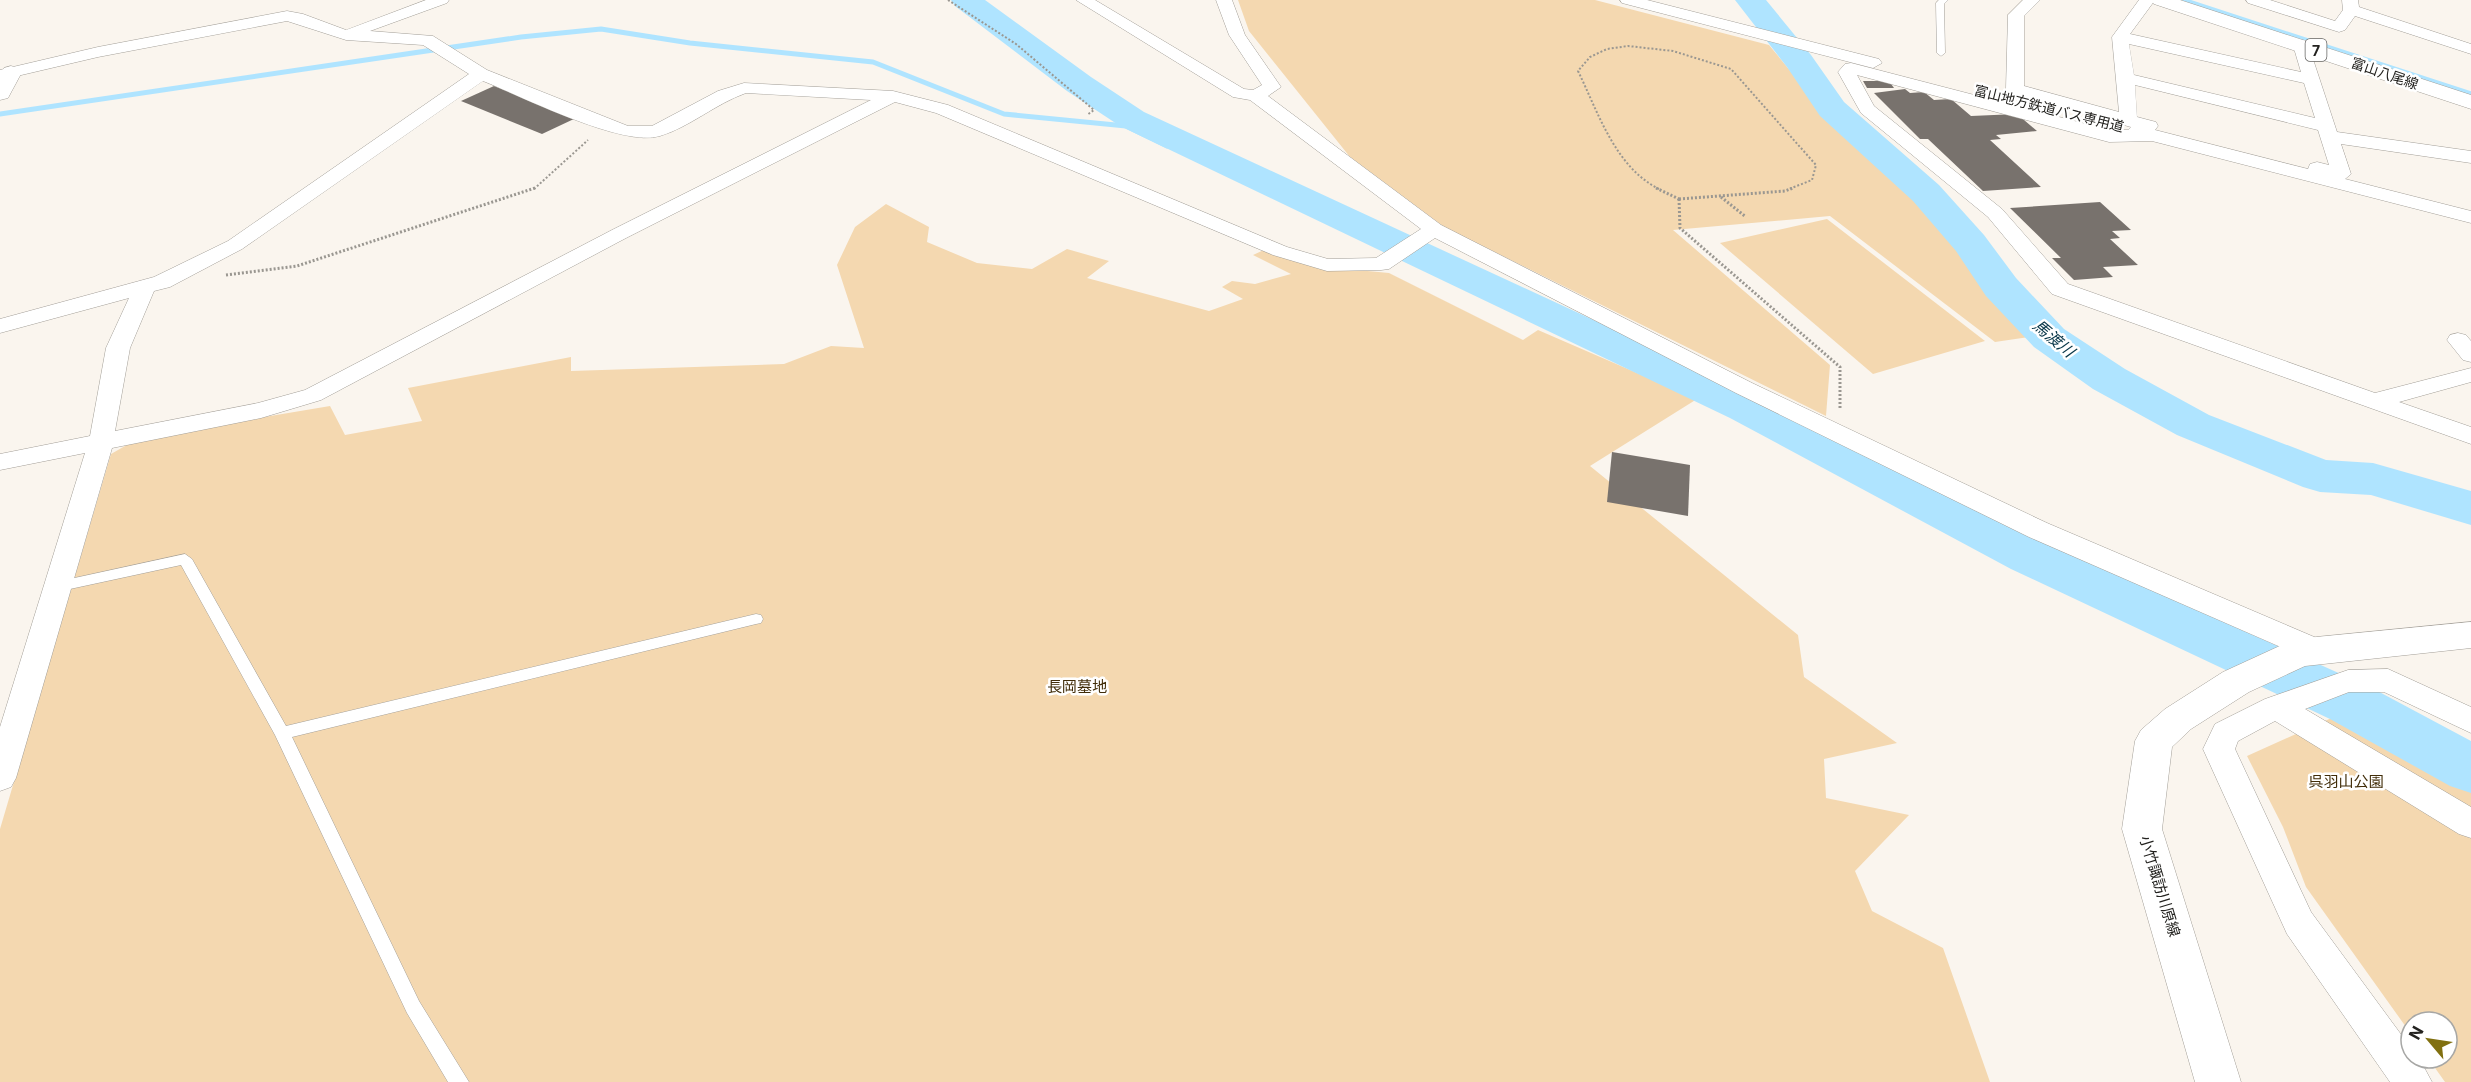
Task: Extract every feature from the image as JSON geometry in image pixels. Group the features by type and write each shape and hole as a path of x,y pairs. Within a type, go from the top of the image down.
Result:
{"main road":[{"name":"富山八尾線","path":"2161,0 2466,98"},
{"path":"0,93 5,74"},
{"name":"小竹諏訪川原線","path":"2218,1082 2142,829 2154,741 2178,719 2236,682 2307,652 2471,635"}],"street":[{"path":"346,35 441,0"},
{"path":"1084,0 1239,93 1256,96 1427,235 2038,530 2307,652"},
{"path":"1224,0 1237,34 1272,87 1256,96"},
{"name":"富山地方鉄道バス専用道","path":"1628,0 2471,217"},
{"path":"2032,0 2016,15 2015,89 2128,121 2341,174 2315,97 2313,80 2301,45"},
{"path":"2128,121 2126,78 2120,37 2147,0"},
{"path":"2254,0 2339,27 2351,5 2471,48"},
{"path":"5,74 98,52 287,16 297,17 346,35 427,40 481,74 626,132 655,132 724,95 744,88 893,96 942,109 1280,251 1327,265 1382,264 1427,235"},
{"path":"2120,37 2313,80"},
{"path":"2153,135 2109,136 1851,68 1847,72 1867,109 1995,213 2060,289 2471,436"},
{"path":"0,326 162,282 235,245 481,74"},
{"path":"2126,78 2328,132 2471,157"},
{"path":"0,462 261,410 313,395 619,234 893,96"},
{"path":"0,778 100,442 118,348 145,287"},
{"path":"2374,401 2471,375"},
{"path":"2413,1082 2299,924 2219,749 2226,734 2276,707 2348,681 2388,680 2471,721"},
{"path":"2276,707 2405,782 2471,824"}],"lane":[{"path":"1941,53 1940,3 1944,0"},
{"path":"56,587 185,559 282,733 413,1007 459,1082"},
{"path":"282,733 756,619"}],"path":[{"path":"948,0 1016,44 1094,110 1087,114"},
{"path":"1651,47 1695,55 1731,69 1816,165 1812,180 1785,191 1679,199 1646,182 1633,170 1609,133 1578,71 1584,60 1607,50 1651,47"},
{"path":"218,276 297,266 533,190 605,125"},
{"path":"1720,196 1746,217"},
{"path":"1679,199 1680,228 1840,367 1840,434"}],"green space":[{"path":"1238,0 1595,0 1769,45 1825,113 1909,185 2036,336 1995,342 1830,216 1673,230 1830,365 1826,416 1444,227 1350,157 1249,31"},
{"name":"長岡墓地","path":"886,204 929,227 927,242 977,263 1032,269 1067,249 1109,261 1087,278 1209,311 1243,299 1222,287 1232,281 1255,284 1291,274 1253,255 1266,249 1357,270 1389,273 1523,340 1538,330 1697,399 1590,466 1798,635 1804,677 1897,743 1824,759 1826,798 1909,815 1855,871 1872,911 1943,948 1990,1082 0,1082 0,829 111,454 139,438 330,406 345,435 422,421 408,388 571,357 571,371 784,364 831,346 864,348 837,265 855,227"},
{"path":"1827,219 1985,341 1873,374 1720,243"},
{"name":"呉羽山公園","path":"2347,711 2471,778 2471,1082 2445,1082 2436,1070 2459,1070 2459,1010 2399,1010 2399,1017 2306,887 2283,827 2247,756"}],"building":[{"path":"1863,81 1889,81 1894,88 1867,88"},
{"path":"494,86 576,118 542,134 461,101"},
{"path":"1905,89 1910,93 1924,92 1934,100 1951,99 1971,116 2017,114 2037,131 1996,135 2001,139 1990,140 2041,187 1983,191 1928,139 1920,139 1874,93"},
{"path":"2100,202 2131,230 2112,231 2120,238 2110,239 2138,265 2103,267 2113,277 2074,280 2052,258 2061,258 2010,208"},
{"path":"1612,452 1690,465 1688,516 1607,502"}],"waterway":[{"path":"966,0 1079,84 1132,119 1746,408 2029,556 2350,703 2471,769"},
{"name":"馬渡川","path":"1750,0 1800,62 1832,109 1926,193 1970,243 2001,287 2049,338 2109,379 2193,425 2320,476 2373,479 2471,508"},
{"path":"2183,0 2471,94"},
{"path":"0,114 521,37 601,29 690,43 873,62 1004,114 1126,126 1167,146 1181,140"}]}
